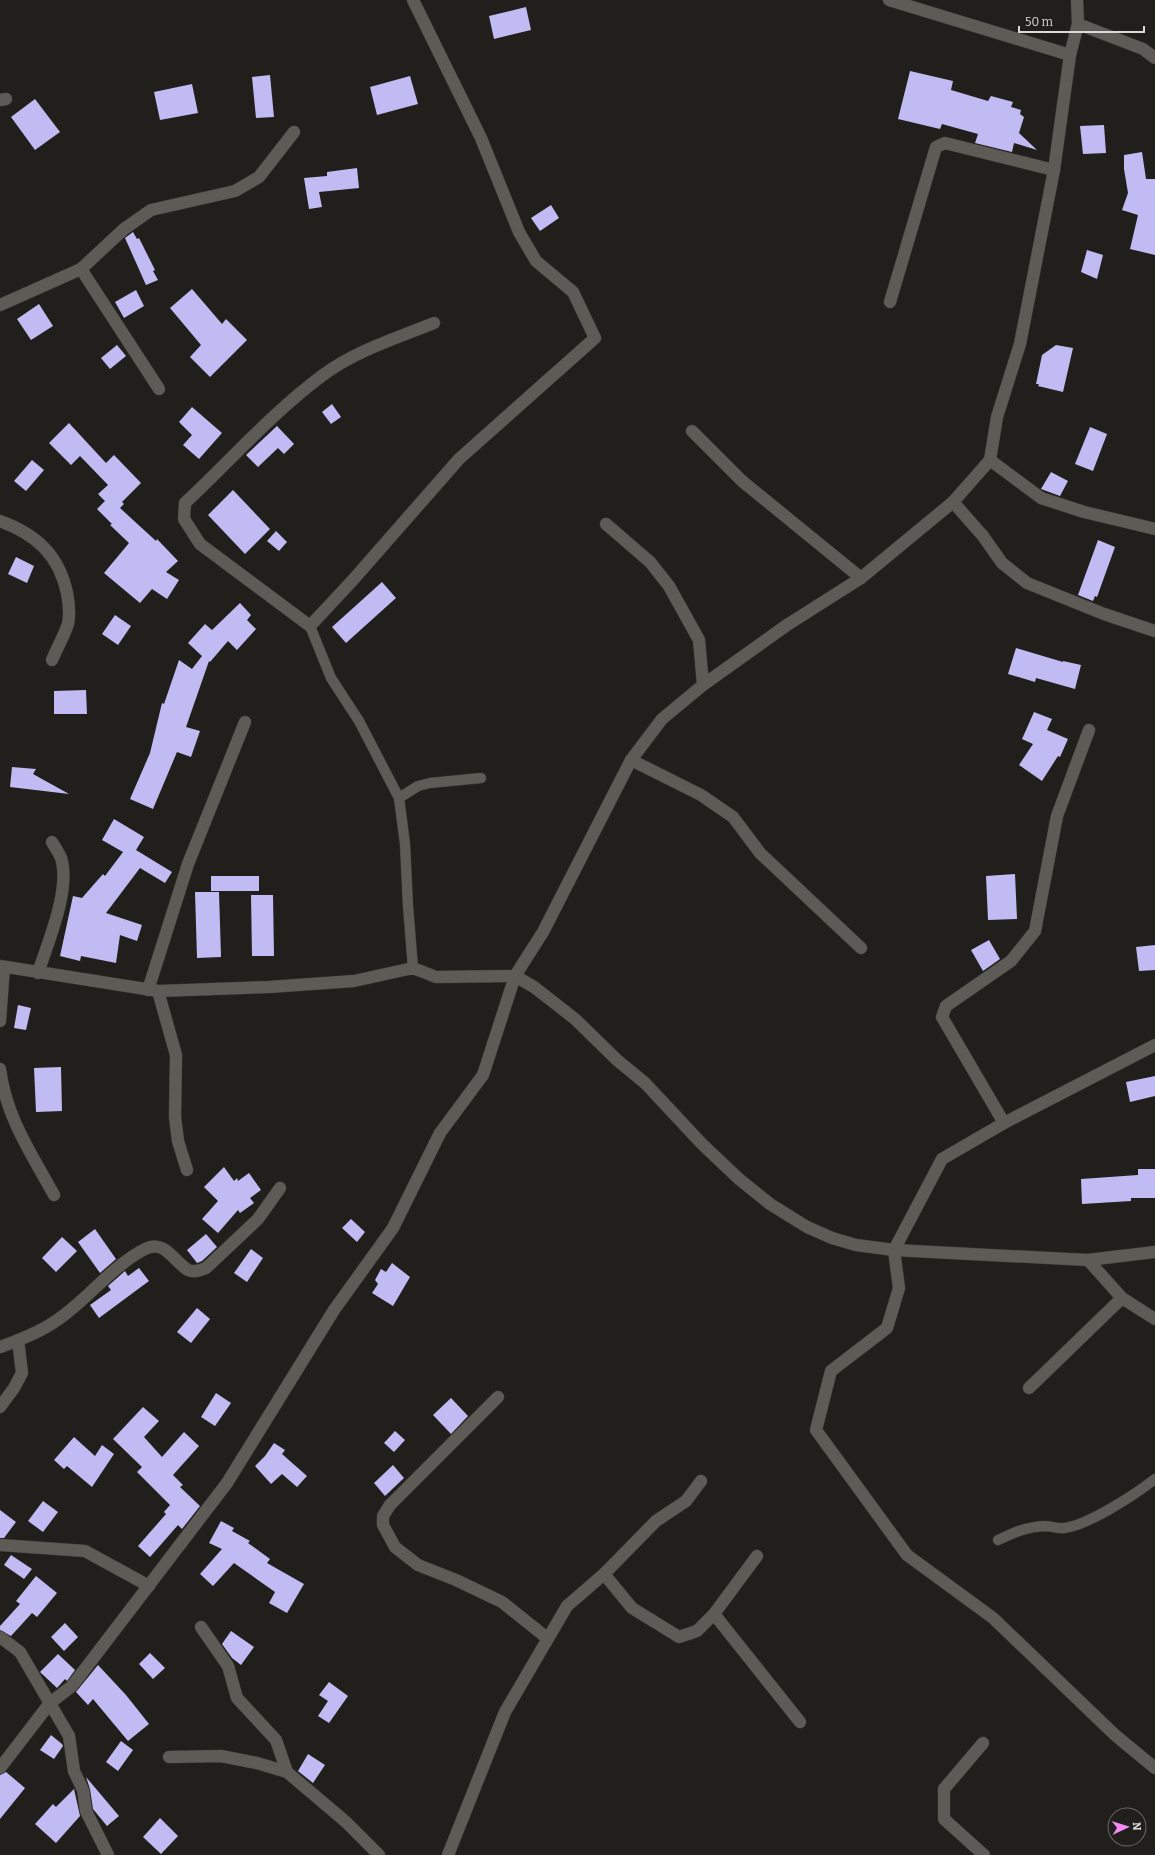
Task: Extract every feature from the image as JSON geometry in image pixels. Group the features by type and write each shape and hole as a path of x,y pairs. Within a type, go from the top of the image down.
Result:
{"street":[{"path":"413,0 481,138 519,232 536,261 573,292 595,338 459,459 352,581 310,626 200,544 184,519 185,503 239,452 267,422 324,374 354,357 434,323"},
{"path":"889,0 1070,55"},
{"path":"0,1768 50,1703 72,1686 227,1483 334,1310 393,1228 440,1132 483,1075 515,976 543,932 631,760 662,719 703,685 787,625 861,578 953,502 990,460 997,417 1020,344 1054,170 1070,55 1078,24 1077,0"},
{"path":"1078,24 1143,49 1155,58"},
{"path":"0,305 81,269 124,229 151,210 235,191 259,178 294,132"},
{"path":"890,302 936,147 945,143 1054,170"},
{"path":"81,269 159,389"},
{"path":"692,432 742,481 861,578"},
{"path":"990,460 1041,498 1084,512 1155,529"},
{"path":"953,502 983,536 1002,563 1027,583 1104,614 1155,631"},
{"path":"0,521 26,532 40,543 55,560 64,581 69,604 68,623 52,660"},
{"path":"606,524 650,562 669,586 699,640 703,685"},
{"path":"187,1170 178,1141 175,1118 176,1055 153,991 188,864 245,722"},
{"path":"1004,1123 942,1017 946,1006 1011,961 1035,931 1057,816 1089,730"},
{"path":"631,760 701,794 734,817 760,853 860,948"},
{"path":"38,973 60,905 63,882 61,859 52,842"},
{"path":"0,1021 2,966 153,991 269,987 354,981 413,968 436,977 515,976 534,987 575,1019 617,1060 645,1083 702,1144 733,1174 770,1204 807,1228 832,1238 856,1245 894,1250 1088,1260 1155,1252"},
{"path":"1155,1045 1004,1123 942,1159 894,1250 899,1288 887,1328 831,1371 816,1430 907,1555 993,1618 1115,1735 1155,1768"},
{"path":"0,1069 2,1088 12,1118 54,1195"},
{"path":"0,1346 18,1340 60,1319 120,1265 146,1248 156,1247 166,1250 189,1270 197,1271 206,1268 258,1219 280,1188"},
{"path":"1088,1260 1122,1298 1155,1319"},
{"path":"1029,1388 1122,1298"},
{"path":"0,1407 14,1388 22,1373 18,1340"},
{"path":"498,1397 390,1505 383,1516 383,1525 395,1547 418,1565 456,1580 502,1602 547,1638"},
{"path":"448,1855 505,1712 567,1606 604,1574 656,1521 686,1501 701,1481"},
{"path":"0,1545 84,1551 148,1586"},
{"path":"604,1574 632,1608 679,1637 697,1631 714,1614 757,1556"},
{"path":"714,1614 800,1722"},
{"path":"201,1627 228,1666 237,1698 276,1740 287,1772"},
{"path":"0,1637 20,1652 69,1736 74,1771 83,1790 86,1810 108,1855"},
{"path":"983,1743 944,1789 944,1819 984,1855"},
{"path":"169,1758 221,1756 257,1763 287,1772 346,1822 379,1855"}],"lane":[{"path":"310,626 331,678 359,721 399,798 405,844 413,968"},
{"path":"399,798 418,786 430,783 481,778"},
{"path":"998,1540 1024,1528 1047,1526 1063,1528 1083,1524 1139,1492 1155,1479"}],"building":[{"path":"526,7 531,30 494,39 489,16"},
{"path":"910,71 953,81 951,90 988,101 991,96 1013,102 1011,107 1021,110 1020,114 1024,117 1019,133 1037,150 1014,143 1012,152 975,143 978,134 942,124 940,129 898,119"},
{"path":"270,75 274,117 256,118 252,77"},
{"path":"410,76 418,104 377,115 370,87"},
{"path":"192,84 198,113 160,120 154,92"},
{"path":"35,99 60,132 35,150 11,117"},
{"path":"1104,125 1106,153 1083,154 1080,126"},
{"path":"1142,152 1146,179 1155,179 1155,255 1130,249 1138,215 1122,210 1128,193 1124,169 1124,155"},
{"path":"357,168 359,188 319,192 322,207 309,209 304,178 327,176 327,172"},
{"path":"551,205 559,218 540,231 531,218"},
{"path":"133,232 137,239 139,238 155,270 153,271 158,280 146,285 125,238"},
{"path":"1087,250 1103,255 1097,279 1081,272"},
{"path":"192,289 222,324 226,319 247,340 210,377 190,357 201,345 170,308"},
{"path":"136,290 144,306 124,318 115,302"},
{"path":"39,304 53,326 31,340 17,319"},
{"path":"117,345 126,356 110,369 101,358"},
{"path":"1056,345 1073,348 1063,392 1038,386 1039,384 1036,384 1042,355"},
{"path":"332,404 341,417 331,424 322,412"},
{"path":"192,407 222,433 199,459 183,445 192,435 179,422"},
{"path":"69,423 106,463 114,455 141,483 122,502 124,504 120,508 156,541 157,539 178,561 166,572 179,580 167,599 152,589 140,603 104,573 129,543 110,525 112,524 97,509 105,501 98,494 108,485 80,456 71,465 49,443"},
{"path":"277,426 294,444 284,454 278,448 258,467 246,455"},
{"path":"1090,427 1107,434 1093,471 1075,464"},
{"path":"32,460 44,470 26,491 14,481"},
{"path":"1051,472 1068,481 1060,496 1041,489"},
{"path":"233,490 270,529 245,554 208,515"},
{"path":"276,531 287,542 279,551 267,541"},
{"path":"1098,540 1115,547 1097,597 1095,596 1093,601 1078,595"},
{"path":"16,557 34,566 27,583 8,574"},
{"path":"382,582 396,598 346,643 332,627"},
{"path":"240,603 251,615 247,620 256,629 237,650 228,641 210,662 209,661 186,727 200,731 191,757 177,752 153,809 130,799 150,753 162,703 164,704 179,660 192,669 202,656 188,643 205,624 212,630"},
{"path":"115,615 131,626 118,645 102,634"},
{"path":"1016,648 1063,662 1081,665 1075,689 1036,678 1035,682 1008,674"},
{"path":"86,690 87,714 54,714 54,691"},
{"path":"1034,712 1052,719 1047,730 1068,739 1060,757 1058,756 1042,781 1019,765 1033,744 1022,739"},
{"path":"12,767 36,769 33,774 69,794 10,787"},
{"path":"114,819 144,837 136,850 172,872 165,883 140,868 106,913 142,925 137,941 120,935 116,963 81,956 80,961 60,956 73,896 82,898 103,874 105,876 123,852 102,840"},
{"path":"1015,874 1017,919 988,920 986,876"},
{"path":"211,876 259,876 259,891 211,891"},
{"path":"195,892 219,892 221,957 197,958"},
{"path":"251,895 273,895 274,956 252,956"},
{"path":"989,940 1000,959 983,971 971,950"},
{"path":"1155,945 1155,970 1139,971 1136,947"},
{"path":"18,1005 31,1008 26,1030 14,1028"},
{"path":"61,1067 62,1111 36,1112 34,1068"},
{"path":"1155,1076 1155,1096 1130,1102 1126,1082"},
{"path":"224,1167 234,1181 237,1178 238,1181 249,1173 261,1190 250,1198 254,1203 240,1213 238,1210 218,1233 202,1219 218,1201 204,1187"},
{"path":"1138,1169 1155,1169 1155,1198 1131,1198 1131,1201 1082,1204 1081,1179 1138,1175"},
{"path":"351,1219 365,1232 357,1242 342,1228"},
{"path":"95,1229 116,1259 100,1273 78,1242"},
{"path":"206,1234 217,1247 202,1261 197,1263 187,1250"},
{"path":"62,1237 77,1251 56,1272 42,1258"},
{"path":"251,1249 263,1258 247,1282 234,1273"},
{"path":"392,1263 410,1277 393,1306 372,1293 378,1284 375,1280 381,1269 386,1272"},
{"path":"139,1268 149,1281 99,1318 90,1305 111,1290 108,1286 125,1271 128,1276"},
{"path":"197,1308 210,1319 191,1343 177,1332"},
{"path":"216,1393 231,1403 215,1426 201,1417"},
{"path":"451,1398 468,1416 451,1434 433,1415"},
{"path":"143,1407 159,1421 144,1437 162,1457 184,1432 199,1446 173,1475 183,1485 180,1487 200,1506 182,1529 178,1525 150,1557 138,1546 166,1514 164,1512 170,1505 137,1472 142,1467 113,1439"},
{"path":"395,1431 405,1440 394,1452 384,1443"},
{"path":"74,1437 95,1456 102,1445 114,1454 92,1487 67,1466 64,1469 54,1460"},
{"path":"274,1443 285,1450 282,1454 307,1476 297,1487 282,1474 271,1484 255,1466 265,1456"},
{"path":"393,1465 404,1478 385,1496 374,1483"},
{"path":"43,1501 58,1512 43,1532 28,1521"},
{"path":"0,1510 16,1522 4,1538 0,1538"},
{"path":"221,1521 234,1528 232,1531 250,1541 248,1543 270,1559 267,1563 304,1584 287,1613 269,1603 275,1592 234,1563 213,1586 200,1574 222,1549 209,1543"},
{"path":"11,1555 32,1569 24,1579 4,1565"},
{"path":"36,1576 57,1593 37,1617 32,1613 11,1636 0,1630 0,1626 20,1604 16,1601"},
{"path":"65,1623 78,1637 64,1651 51,1637"},
{"path":"231,1631 254,1647 241,1665 232,1658 222,1644"},
{"path":"150,1653 165,1668 153,1679 139,1664"},
{"path":"58,1654 75,1670 67,1681 65,1679 57,1688 40,1672"},
{"path":"98,1665 126,1695 149,1724 128,1741 93,1699 88,1705 76,1692"},
{"path":"329,1682 348,1696 329,1723 318,1716 328,1701 319,1695"},
{"path":"51,1735 63,1746 54,1759 40,1750"},
{"path":"121,1741 133,1750 118,1771 106,1762"},
{"path":"308,1754 325,1765 313,1783 298,1771"},
{"path":"6,1772 25,1788 0,1819 0,1775"},
{"path":"86,1777 119,1816 107,1826 93,1809 90,1789"},
{"path":"74,1789 80,1816 56,1843 35,1824 53,1804 56,1807"},
{"path":"160,1818 178,1836 161,1854 143,1837"}]}
